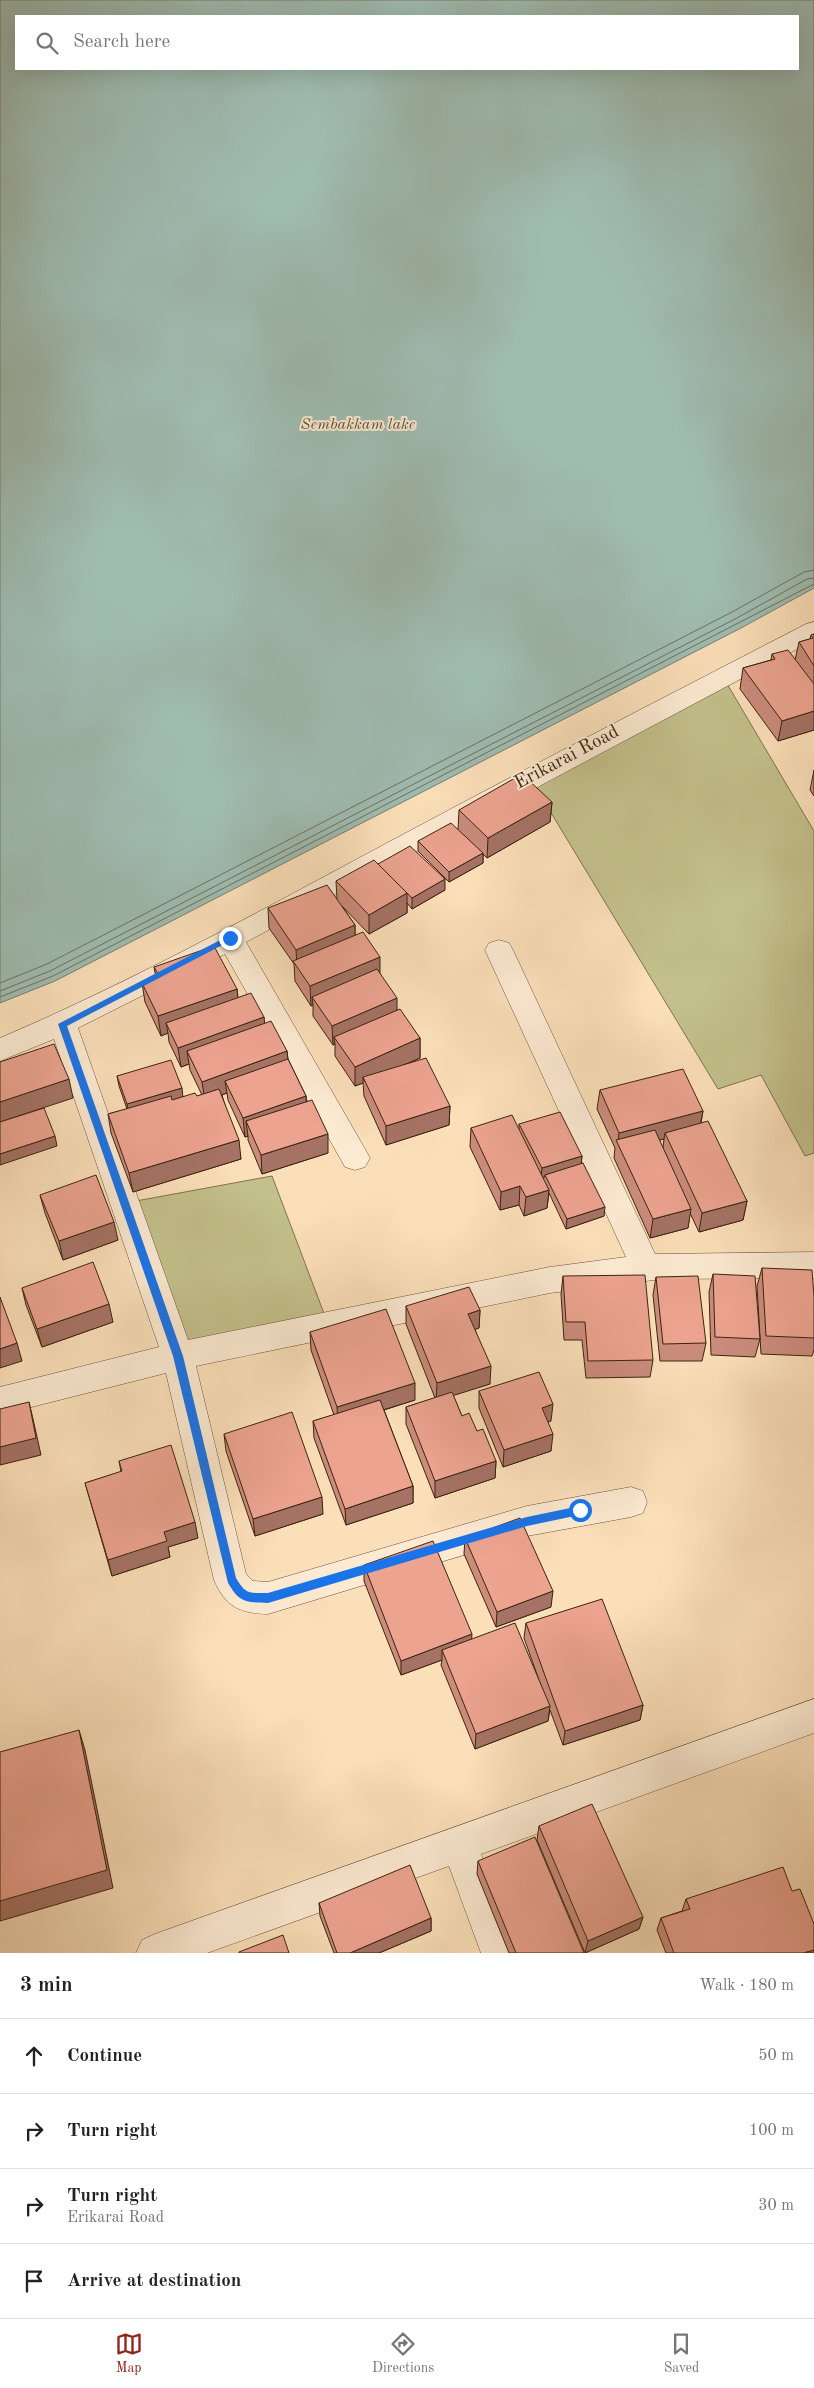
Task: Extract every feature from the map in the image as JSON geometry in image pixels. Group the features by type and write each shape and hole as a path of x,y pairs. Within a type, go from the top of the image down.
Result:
{"street":[{"name":"Erikarai Road","path":"0,1050 62,1024 230,938 550,766 814,630"},
{"path":"230,938 355,1158"},
{"path":"499,950 646,1268"},
{"path":"62,1024 178,1356 231,1580 240,1593 247,1598 268,1598 527,1521 631,1502"},
{"path":"0,1401 178,1356 550,1280 646,1268 814,1265"},
{"path":"155,1953 814,1716"},
{"path":"459,1844 500,1953"}],"shaded area":[{"path":"723,677 814,831 814,1153 805,1156 761,1075 718,1089 530,778"},
{"path":"272,1176 325,1316 192,1353 125,1203"}],"water":[{"name":"Sembakkam lake","path":"0,0 814,0 814,588 741,628 55,981 0,1003"}],"building":[{"path":"814,634 814,666 799,642 813,638 811,635"},
{"path":"788,650 814,684 814,711 782,721 743,668 775,659 772,654"},
{"path":"522,774 552,802 488,838 459,810"},
{"path":"451,823 483,853 449,872 418,841"},
{"path":"410,846 445,879 412,898 378,864"},
{"path":"374,860 407,893 369,915 336,881"},
{"path":"327,885 355,925 296,950 268,908"},
{"path":"363,932 380,957 310,986 293,961"},
{"path":"214,946 237,989 158,1016 142,983 160,977 154,967"},
{"path":"377,969 397,998 332,1026 312,997"},
{"path":"251,993 264,1017 178,1048 166,1023"},
{"path":"400,1009 420,1038 355,1067 334,1037"},
{"path":"271,1021 287,1051 202,1082 187,1051"},
{"path":"54,1044 69,1079 0,1102 0,1062"},
{"path":"426,1058 450,1106 386,1126 363,1077"},
{"path":"288,1059 306,1096 243,1118 225,1081"},
{"path":"171,1060 182,1088 127,1104 117,1076"},
{"path":"683,1069 703,1111 619,1133 600,1090"},
{"path":"219,1089 239,1140 129,1173 108,1114 171,1096 172,1100 195,1093 197,1096"},
{"path":"312,1100 328,1134 261,1155 246,1121"},
{"path":"44,1108 55,1136 0,1154 0,1122"},
{"path":"560,1112 582,1156 542,1168 519,1124"},
{"path":"512,1115 549,1190 526,1197 520,1186 501,1192 471,1128"},
{"path":"708,1121 747,1201 702,1213 665,1133"},
{"path":"655,1130 691,1209 653,1219 616,1140"},
{"path":"583,1163 605,1207 567,1219 545,1175"},
{"path":"96,1175 114,1222 59,1241 40,1195"},
{"path":"93,1262 109,1304 37,1329 22,1288"},
{"path":"762,1268 812,1270 814,1338 766,1336"},
{"path":"713,1274 755,1276 760,1339 715,1337"},
{"path":"645,1275 653,1360 588,1361 585,1322 566,1322 563,1276"},
{"path":"698,1276 706,1343 663,1344 656,1277"},
{"path":"469,1287 480,1310 468,1314 491,1366 437,1383 406,1306"},
{"path":"0,1297 17,1343 0,1349"},
{"path":"386,1309 415,1383 337,1407 310,1332"},
{"path":"539,1372 553,1404 542,1408 553,1434 504,1450 479,1391"},
{"path":"452,1392 462,1416 469,1413 477,1431 483,1429 496,1461 435,1481 406,1407"},
{"path":"380,1400 413,1486 345,1509 313,1421"},
{"path":"29,1402 36,1438 0,1447 0,1409"},
{"path":"292,1412 322,1497 253,1519 224,1434"},
{"path":"171,1445 195,1522 164,1532 167,1541 108,1560 85,1483 122,1471 119,1461"},
{"path":"520,1518 553,1591 497,1612 465,1538"},
{"path":"433,1541 472,1634 401,1661 364,1565"},
{"path":"602,1599 643,1705 565,1731 526,1623"},
{"path":"515,1623 550,1706 476,1734 442,1650"},
{"path":"79,1730 107,1870 0,1901 0,1752"},
{"path":"592,1804 643,1917 588,1941 539,1826"},
{"path":"535,1837 584,1953 516,1953 478,1861"},
{"path":"410,1865 431,1918 350,1953 337,1953 319,1903"},
{"path":"783,1867 792,1891 800,1889 814,1924 814,1950 803,1953 674,1953 661,1918 690,1909 686,1899"},
{"path":"283,1935 289,1953 239,1953 239,1952"}],"route":[{"path":"230,938 167,972 62,1024 178,1356 231,1580 240,1593 247,1598 268,1598 527,1521 580,1510"}]}
